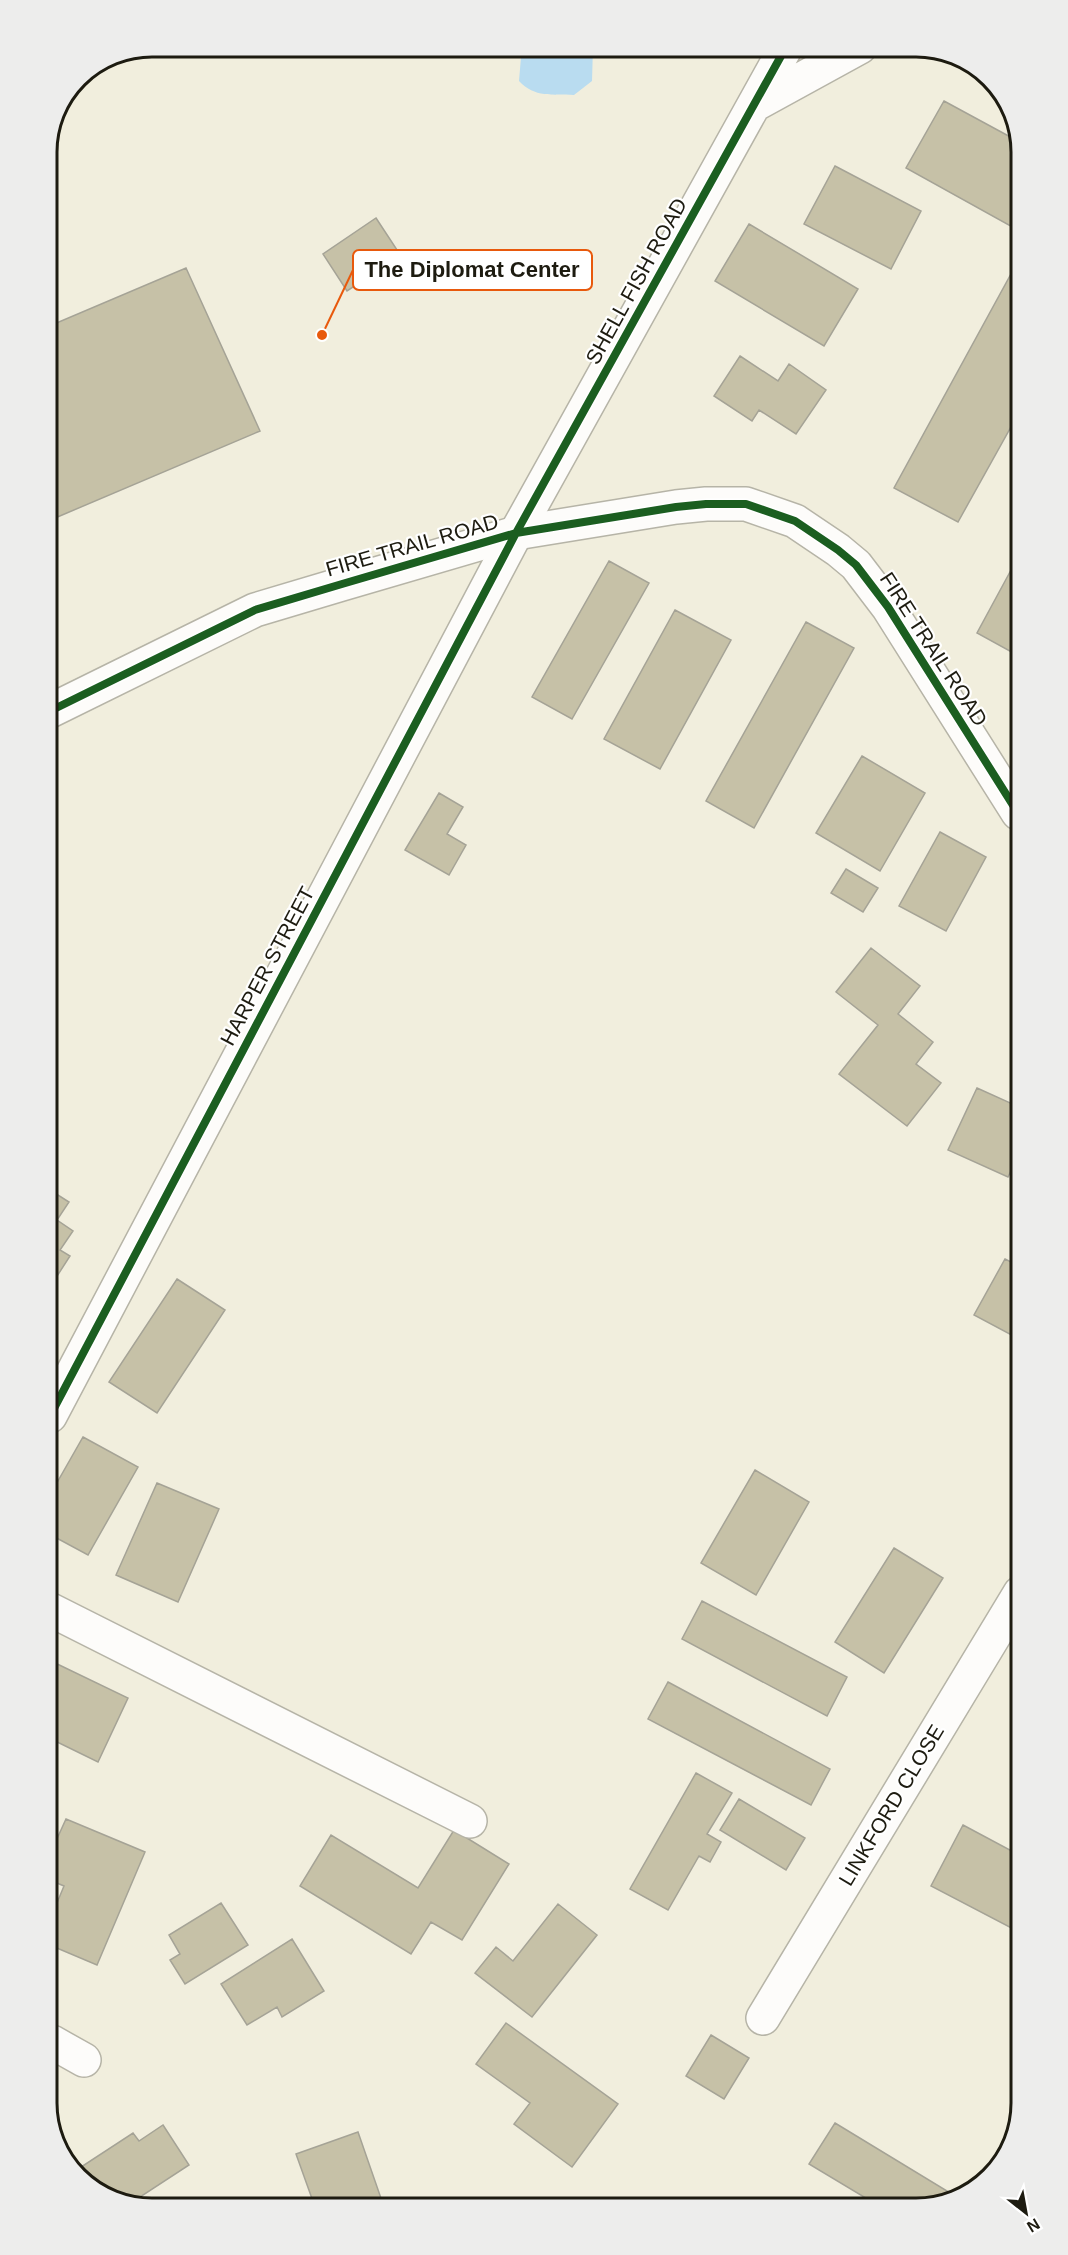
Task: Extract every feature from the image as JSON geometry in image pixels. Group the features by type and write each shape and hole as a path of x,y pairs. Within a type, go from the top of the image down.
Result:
{"street":[{"name":"SHELL FISH ROAD","path":"516,532 781,57"},
{"path":"756,104 842,57"},
{"name":"FIRE TRAIL ROAD","path":"57,708 255,610 516,532 676,507 747,504 795,520 856,565 888,607 1011,802"},
{"name":"HARPER STREET","path":"57,1403 516,532"},
{"name":"LINKFORD CLOSE","path":"763,2018 1011,1608"},
{"path":"57,1613 470,1821"},
{"path":"57,2045 84,2060"}],"water":[{"path":"521,57 593,57 592,81 574,95 538,93 519,81"}],"building":[{"path":"944,101 1009,136 1011,226 906,168"},
{"path":"835,166 921,211 891,269 804,224"},
{"path":"376,218 401,256 347,291 323,254"},
{"path":"749,224 858,289 824,346 715,281"},
{"path":"186,268 260,431 57,517 57,323"},
{"path":"1011,274 1011,427 958,522 894,488"},
{"path":"740,356 778,381 789,364 826,390 796,434 759,410 752,421 714,396"},
{"path":"609,561 649,583 572,719 532,697"},
{"path":"1011,570 1011,652 977,633"},
{"path":"675,610 731,640 660,769 604,739"},
{"path":"806,622 854,648 754,828 706,801"},
{"path":"862,756 925,793 880,871 816,833"},
{"path":"439,793 463,807 447,834 466,845 449,875 405,850"},
{"path":"940,832 986,857 946,931 899,906"},
{"path":"846,869 878,888 863,912 831,893"},
{"path":"871,948 920,986 898,1014 933,1042 916,1064 941,1083 907,1126 839,1074 878,1025 836,992"},
{"path":"977,1088 1011,1103 1011,1171 1008,1177 948,1150"},
{"path":"57,1194 69,1202 57,1220"},
{"path":"57,1220 73,1231 60,1250 70,1256 57,1276"},
{"path":"1005,1259 1011,1262 1011,1335 974,1315"},
{"path":"177,1279 225,1310 157,1413 109,1382"},
{"path":"83,1437 138,1467 88,1555 57,1538 57,1483"},
{"path":"755,1470 809,1502 756,1595 701,1563"},
{"path":"157,1483 219,1509 178,1602 116,1575"},
{"path":"894,1548 943,1578 884,1673 835,1642"},
{"path":"702,1601 847,1677 827,1716 682,1639"},
{"path":"57,1664 128,1698 98,1762 57,1742"},
{"path":"668,1682 830,1769 811,1805 648,1719"},
{"path":"696,1773 732,1793 707,1834 721,1842 710,1862 699,1856 668,1910 630,1889"},
{"path":"739,1799 805,1838 786,1870 720,1830"},
{"path":"66,1819 145,1852 97,1965 57,1948 57,1903 64,1886 57,1883 57,1839"},
{"path":"963,1825 1011,1851 1011,1928 931,1886"},
{"path":"454,1830 509,1864 462,1940 431,1922 411,1954 300,1886 331,1835 418,1888"},
{"path":"221,1903 248,1945 185,1984 170,1960 180,1954 169,1935"},
{"path":"558,1904 597,1935 532,2017 475,1973 496,1947 513,1961"},
{"path":"292,1939 324,1991 282,2017 277,2007 247,2025 221,1984"},
{"path":"506,2023 618,2104 572,2167 514,2124 530,2103 476,2064"},
{"path":"711,2035 749,2058 724,2099 686,2076"},
{"path":"835,2123 949,2192 916,2198 866,2198 809,2164"},
{"path":"163,2125 189,2165 140,2197 116,2191 94,2178 82,2166 133,2133 139,2141"},
{"path":"358,2132 381,2198 312,2198 296,2154"}],"cycle path":[{"path":"57,1403 516,533 780,57"},
{"path":"57,708 255,610 342,584 516,533 676,507 746,504 795,521 856,565 888,607 1011,802"}],"place":[{"name":"The Diplomat Center","path":"322,335"}]}
